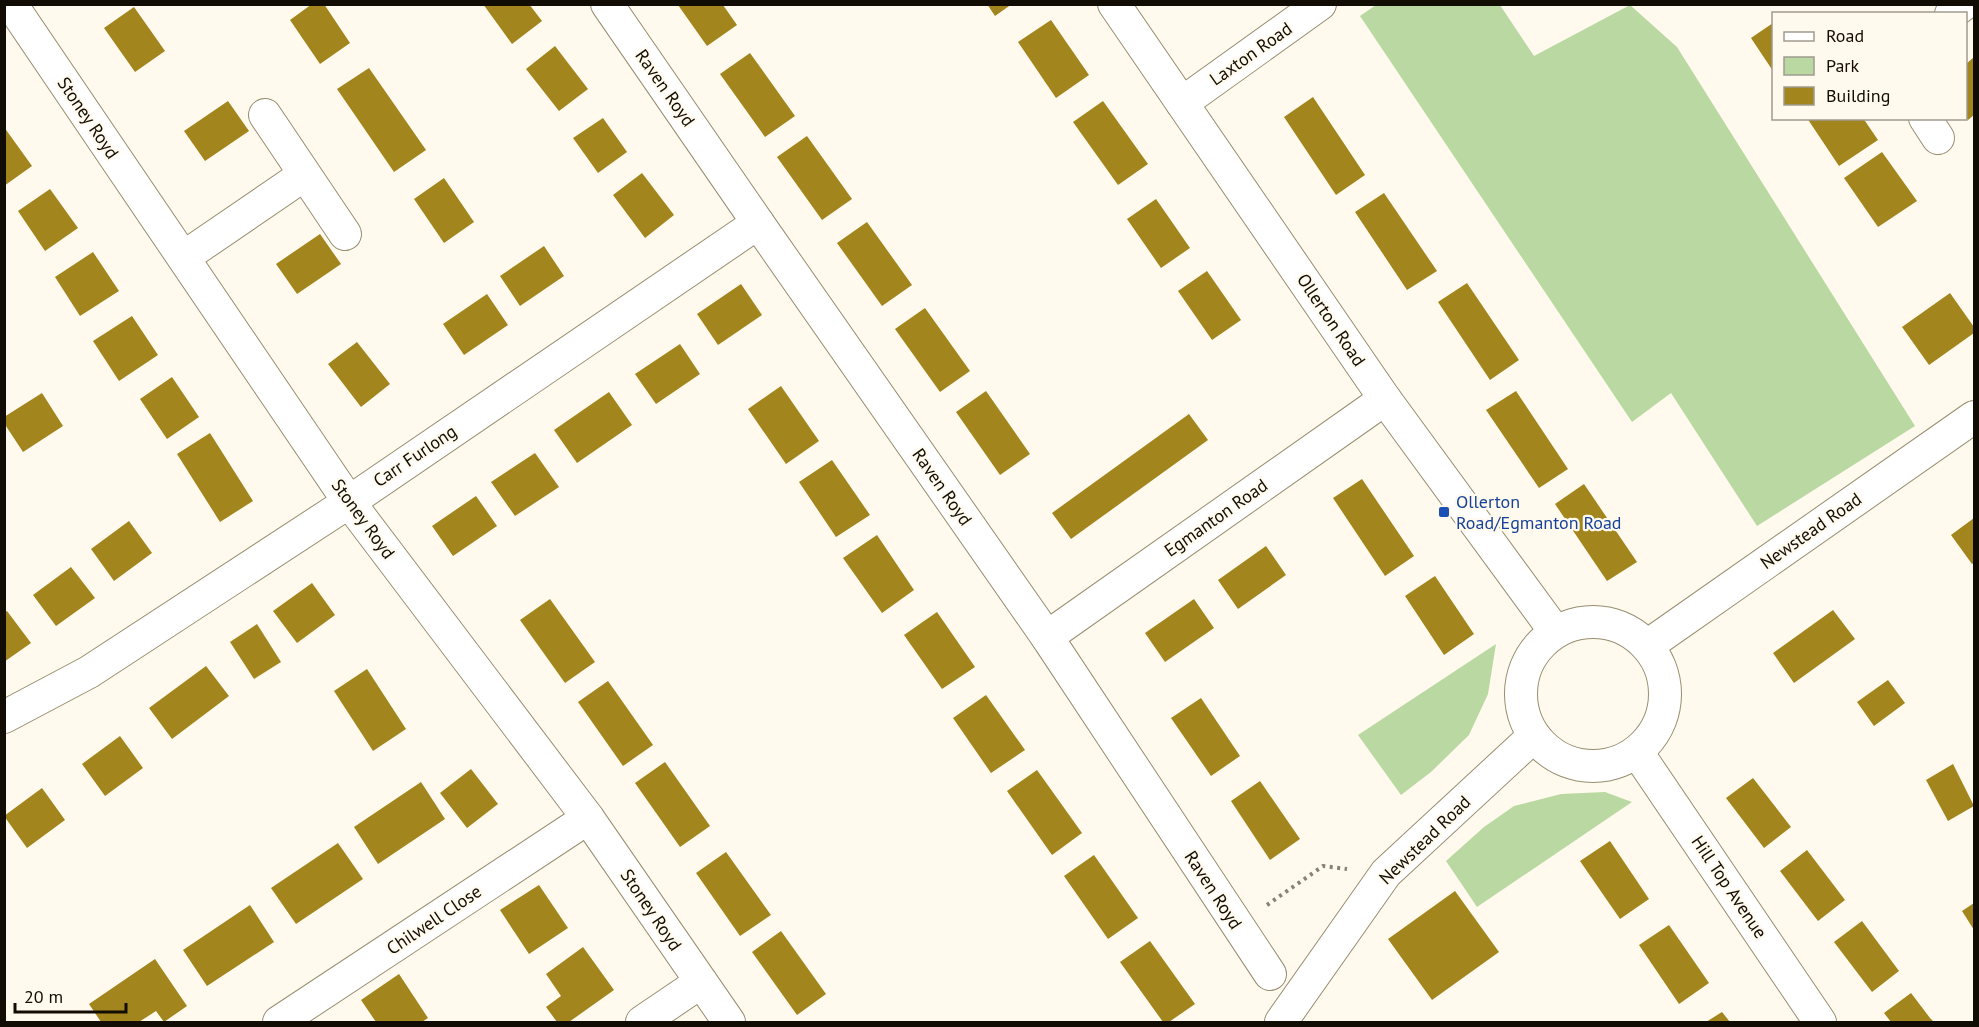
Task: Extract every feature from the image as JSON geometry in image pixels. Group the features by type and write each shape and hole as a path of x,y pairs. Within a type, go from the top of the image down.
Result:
{"street":[{"name":"Raven Royd","path":"607,4 1047,637 1270,974"},
{"name":"Ollerton Road","path":"1114,4 1385,399 1554,630"},
{"name":"Laxton Road","path":"1182,102 1320,4"},
{"name":"Stoney Royd","path":"14,10 349,502 588,818 729,1023"},
{"path":"265,115 345,234"},
{"path":"184,257 304,175"},
{"name":"Carr Furlong","path":"4,717 89,672 349,502 758,223"},
{"name":"Egmanton Road","path":"1047,637 1385,399"},
{"name":"Newstead Road","path":"1647,646 1974,417"},
{"path":"1582,622 1608,623 1628,630 1647,646 1659,665 1666,689 1663,714 1654,734 1637,752 1615,764 1590,767 1575,765 1551,754 1533,736 1523,716 1520,690 1526,666 1543,641 1554,630 1582,622"},
{"name":"Newstead Road","path":"1285,1018 1386,873 1533,736"},
{"name":"Hill Top Avenue","path":"1637,752 1820,1023"},
{"name":"Chilwell Close","path":"279,1023 588,818"},
{"path":"642,1023 701,982"}],"path":[{"path":"1236,925 1323,866 1386,873"}],"green space":[{"path":"1376,5 1500,5 1534,56 1630,5 1677,47 1915,426 1757,526 1671,393 1632,422 1360,16"},
{"path":"1496,644 1488,694 1469,735 1431,772 1401,795 1358,735"},
{"path":"1605,792 1632,802 1477,907 1446,861 1484,827 1514,806 1561,794"}],"building":[{"path":"312,4 324,4 350,43 320,64 290,20"},
{"path":"483,4 529,4 542,21 512,44"},
{"path":"987,4 1012,4 995,16"},
{"path":"678,5 723,5 737,25 707,46"},
{"path":"134,7 165,51 135,72 104,28"},
{"path":"1051,20 1089,75 1056,98 1018,42"},
{"path":"1772,24 1772,70 1751,38"},
{"path":"555,46 588,89 559,111 526,69"},
{"path":"750,53 795,116 765,137 720,74"},
{"path":"1974,57 1974,115 1968,120 1967,118 1967,63"},
{"path":"369,68 426,150 394,172 337,89"},
{"path":"1313,97 1365,175 1336,195 1284,117"},
{"path":"228,101 249,131 205,161 184,131"},
{"path":"1103,101 1148,164 1118,185 1073,122"},
{"path":"603,118 627,152 598,173 573,138"},
{"path":"1808,120 1864,120 1878,140 1839,166"},
{"path":"4,127 32,166 4,186"},
{"path":"807,136 852,199 822,220 777,157"},
{"path":"1882,152 1917,201 1878,227 1844,178"},
{"path":"642,173 674,215 645,238 613,195"},
{"path":"444,178 474,222 444,243 414,199"},
{"path":"50,189 78,228 45,251 18,211"},
{"path":"1384,193 1437,271 1407,290 1355,212"},
{"path":"1156,199 1190,248 1161,268 1127,219"},
{"path":"867,222 912,285 882,306 837,243"},
{"path":"320,234 341,264 297,294 276,264"},
{"path":"544,246 564,276 520,306 500,276"},
{"path":"93,252 119,291 80,316 55,277"},
{"path":"1207,271 1241,320 1212,340 1178,291"},
{"path":"1467,283 1519,360 1490,380 1438,302"},
{"path":"741,284 762,315 718,345 697,314"},
{"path":"1950,293 1974,327 1974,333 1929,365 1902,327"},
{"path":"487,294 508,325 464,355 443,324"},
{"path":"925,308 970,371 940,392 895,329"},
{"path":"132,316 158,355 119,381 93,341"},
{"path":"357,342 390,384 361,407 328,364"},
{"path":"680,344 700,374 656,404 635,374"},
{"path":"172,377 199,417 167,439 140,399"},
{"path":"781,386 819,441 786,464 748,409"},
{"path":"986,391 1030,454 1000,475 956,412"},
{"path":"1516,391 1568,469 1539,488 1486,410"},
{"path":"609,392 632,425 577,463 554,430"},
{"path":"42,393 63,426 23,452 4,423 4,417"},
{"path":"1189,414 1208,440 1071,539 1052,513"},
{"path":"210,433 253,501 220,522 177,454"},
{"path":"535,453 559,487 515,516 491,482"},
{"path":"832,460 870,515 836,537 799,482"},
{"path":"1362,479 1414,556 1385,576 1333,498"},
{"path":"1584,484 1637,562 1607,581 1555,504"},
{"path":"476,496 497,526 453,556 432,526"},
{"path":"1974,518 1974,563 1972,564 1951,535"},
{"path":"129,521 152,553 114,581 91,549"},
{"path":"877,535 914,590 882,613 843,558"},
{"path":"1266,546 1286,575 1238,609 1218,580"},
{"path":"71,567 95,598 56,626 33,595"},
{"path":"1435,576 1474,634 1444,655 1405,596"},
{"path":"312,583 335,615 297,643 273,611"},
{"path":"550,599 595,662 565,683 520,620"},
{"path":"1194,599 1214,628 1165,662 1145,633"},
{"path":"1833,610 1855,639 1794,683 1773,653"},
{"path":"7,611 31,643 4,662 4,613"},
{"path":"937,612 975,667 942,689 904,635"},
{"path":"257,624 281,662 254,679 230,642"},
{"path":"206,666 229,696 172,739 149,708"},
{"path":"367,669 406,729 373,751 334,691"},
{"path":"1888,680 1905,703 1874,726 1857,702"},
{"path":"608,681 653,745 623,766 578,702"},
{"path":"986,695 1025,750 991,773 953,718"},
{"path":"1201,698 1240,756 1211,776 1171,718"},
{"path":"120,736 143,768 105,796 82,764"},
{"path":"665,762 710,826 680,847 635,783"},
{"path":"1953,764 1974,806 1948,821 1926,780"},
{"path":"471,769 498,804 467,828 440,793"},
{"path":"1037,770 1082,833 1052,855 1007,791"},
{"path":"1753,778 1791,827 1764,848 1726,798"},
{"path":"1260,781 1300,839 1270,860 1231,801"},
{"path":"421,782 445,819 378,864 354,827"},
{"path":"42,788 65,820 27,848 4,816"},
{"path":"1610,841 1649,899 1620,919 1580,861"},
{"path":"338,843 363,879 296,924 271,888"},
{"path":"1807,850 1845,900 1818,921 1780,871"},
{"path":"726,852 771,915 740,936 696,873"},
{"path":"1094,855 1138,918 1108,939 1064,876"},
{"path":"539,885 568,928 529,954 500,910"},
{"path":"1455,891 1499,952 1432,1000 1388,939"},
{"path":"1974,903 1974,930 1962,911"},
{"path":"250,905 274,942 207,986 183,950"},
{"path":"1862,921 1899,971 1872,992 1834,942"},
{"path":"1669,925 1709,983 1679,1004 1639,945"},
{"path":"781,931 826,994 797,1015 752,952"},
{"path":"1150,941 1195,1004 1169,1022 1163,1022 1120,962"},
{"path":"583,947 614,990 569,1022 557,1022 546,1007 561,996 546,974"},
{"path":"155,959 187,1006 164,1022 156,1011 139,1022 101,1022 89,1004"},
{"path":"399,974 428,1018 422,1022 376,1022 361,1000"},
{"path":"1911,993 1934,1022 1891,1022 1884,1013"},
{"path":"1722,1012 1730,1022 1706,1022"}],"place":[{"name":"Ollerton Road/Egmanton Road","path":"1444,512"}]}
